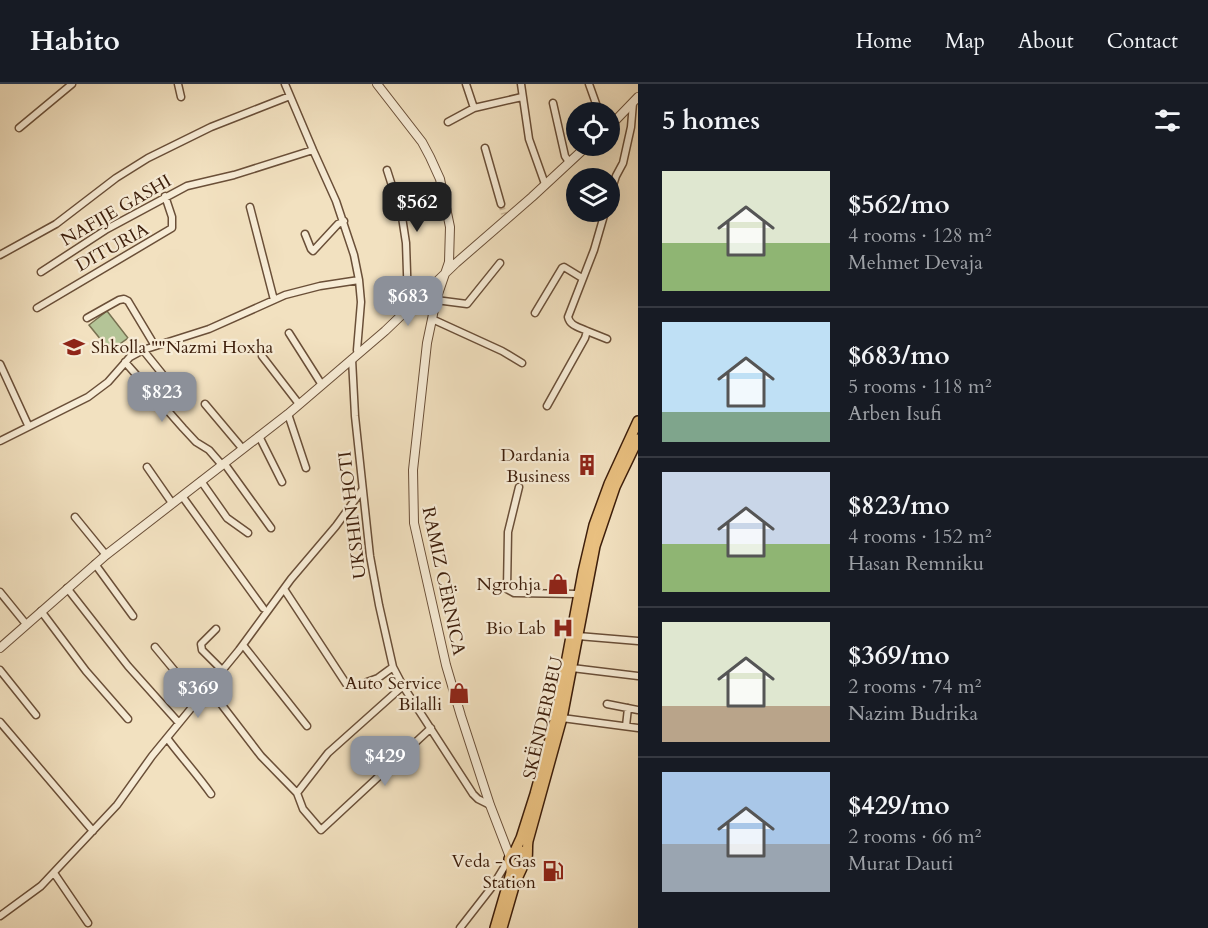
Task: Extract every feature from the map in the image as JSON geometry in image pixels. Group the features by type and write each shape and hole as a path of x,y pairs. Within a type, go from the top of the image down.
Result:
{"main road":[{"name":"SKËNDERBEU","path":"515,851 556,717 578,594 594,525 609,484 638,421"},
{"name":"SKËNDERBEU","path":"515,851 528,841 562,718 589,573 600,527 615,487 635,453 638,440"},
{"path":"515,851 516,868 522,868"},
{"path":"502,928 515,883 527,862 515,851"},
{"path":"495,928 515,851"}],"street":[{"path":"19,128 72,84"},
{"path":"178,84 181,97"},
{"name":"UKSHIN HOTI","path":"285,84 344,221 359,280 361,302 355,356 362,490 370,556 393,667 473,794 477,799 490,805"},
{"name":"RAMIZ CËRNICA","path":"377,84 422,142 440,179 450,227 449,262 432,319 413,470 414,523 446,665 490,805 515,851"},
{"path":"466,84 474,108"},
{"path":"521,84 529,139 545,184"},
{"path":"589,84 595,102"},
{"path":"0,255 56,224 116,178 148,158 211,127 290,96"},
{"path":"448,122 474,108 522,98"},
{"path":"620,116 635,100"},
{"path":"620,169 631,127 635,100"},
{"path":"553,103 565,156 569,162"},
{"path":"485,148 501,204"},
{"name":"NAFIJE GASHI","path":"40,272 107,229 187,186 234,175 313,150"},
{"path":"0,648 106,555 322,385 445,275 506,216 575,156"},
{"path":"387,170 402,218 410,307"},
{"name":"DITURIA","path":"37,308 172,228 172,217 165,196"},
{"path":"250,207 274,300"},
{"path":"305,234 314,251 338,224 344,221"},
{"path":"602,222 594,250 568,317 573,325 607,339"},
{"path":"436,300 467,304 500,263"},
{"path":"535,314 562,268 582,278"},
{"path":"0,441 88,397 108,382 130,357 143,350 209,329 274,300 320,285 359,280"},
{"path":"87,318 118,300 124,299 128,301 154,346"},
{"path":"432,319 522,363"},
{"path":"547,406 580,349 586,331"},
{"path":"289,333 322,385"},
{"path":"143,350 176,391"},
{"path":"262,356 299,404"},
{"path":"125,362 196,442 209,450 223,464 271,528"},
{"path":"0,364 28,425"},
{"path":"205,404 242,448"},
{"path":"288,414 306,468"},
{"path":"259,436 282,482"},
{"path":"147,467 172,503"},
{"path":"201,482 227,518 248,533"},
{"path":"519,487 508,532 507,589 514,593 578,594"},
{"path":"0,916 41,886 117,805 362,490"},
{"path":"182,496 263,608"},
{"path":"75,517 106,555"},
{"path":"95,564 133,615"},
{"path":"67,588 128,666 179,723"},
{"path":"284,590 347,685"},
{"path":"0,592 26,624"},
{"path":"41,611 86,671 128,719"},
{"path":"216,629 201,644 202,651 222,670"},
{"path":"578,636 638,641"},
{"path":"243,645 307,726"},
{"path":"155,647 199,699"},
{"path":"367,682 378,678 393,667"},
{"path":"572,668 638,676"},
{"path":"0,670 36,715"},
{"path":"297,793 328,753 404,686"},
{"path":"208,687 261,756 297,793 303,810 320,829 431,728"},
{"path":"607,704 638,710"},
{"path":"626,726 628,708"},
{"path":"562,718 638,728"},
{"path":"0,722 93,831"},
{"path":"167,738 211,794"},
{"path":"460,928 492,887 515,851"},
{"path":"54,873 88,923"}],"green space":[{"path":"107,311 128,338 110,351 89,325"}],"tunnel":[{"path":"501,204 504,214"}],"place":[{"name":"Shkolla \"\"Nazmi Hoxha","path":"74,347"},
{"name":"Dardania Business","path":"587,465"},
{"name":"Ngrohja","path":"558,584"},
{"name":"Bio Lab","path":"563,628"},
{"name":"Auto Service Bilalli","path":"459,693"},
{"name":"Veda - Gas Station","path":"553,871"}]}
